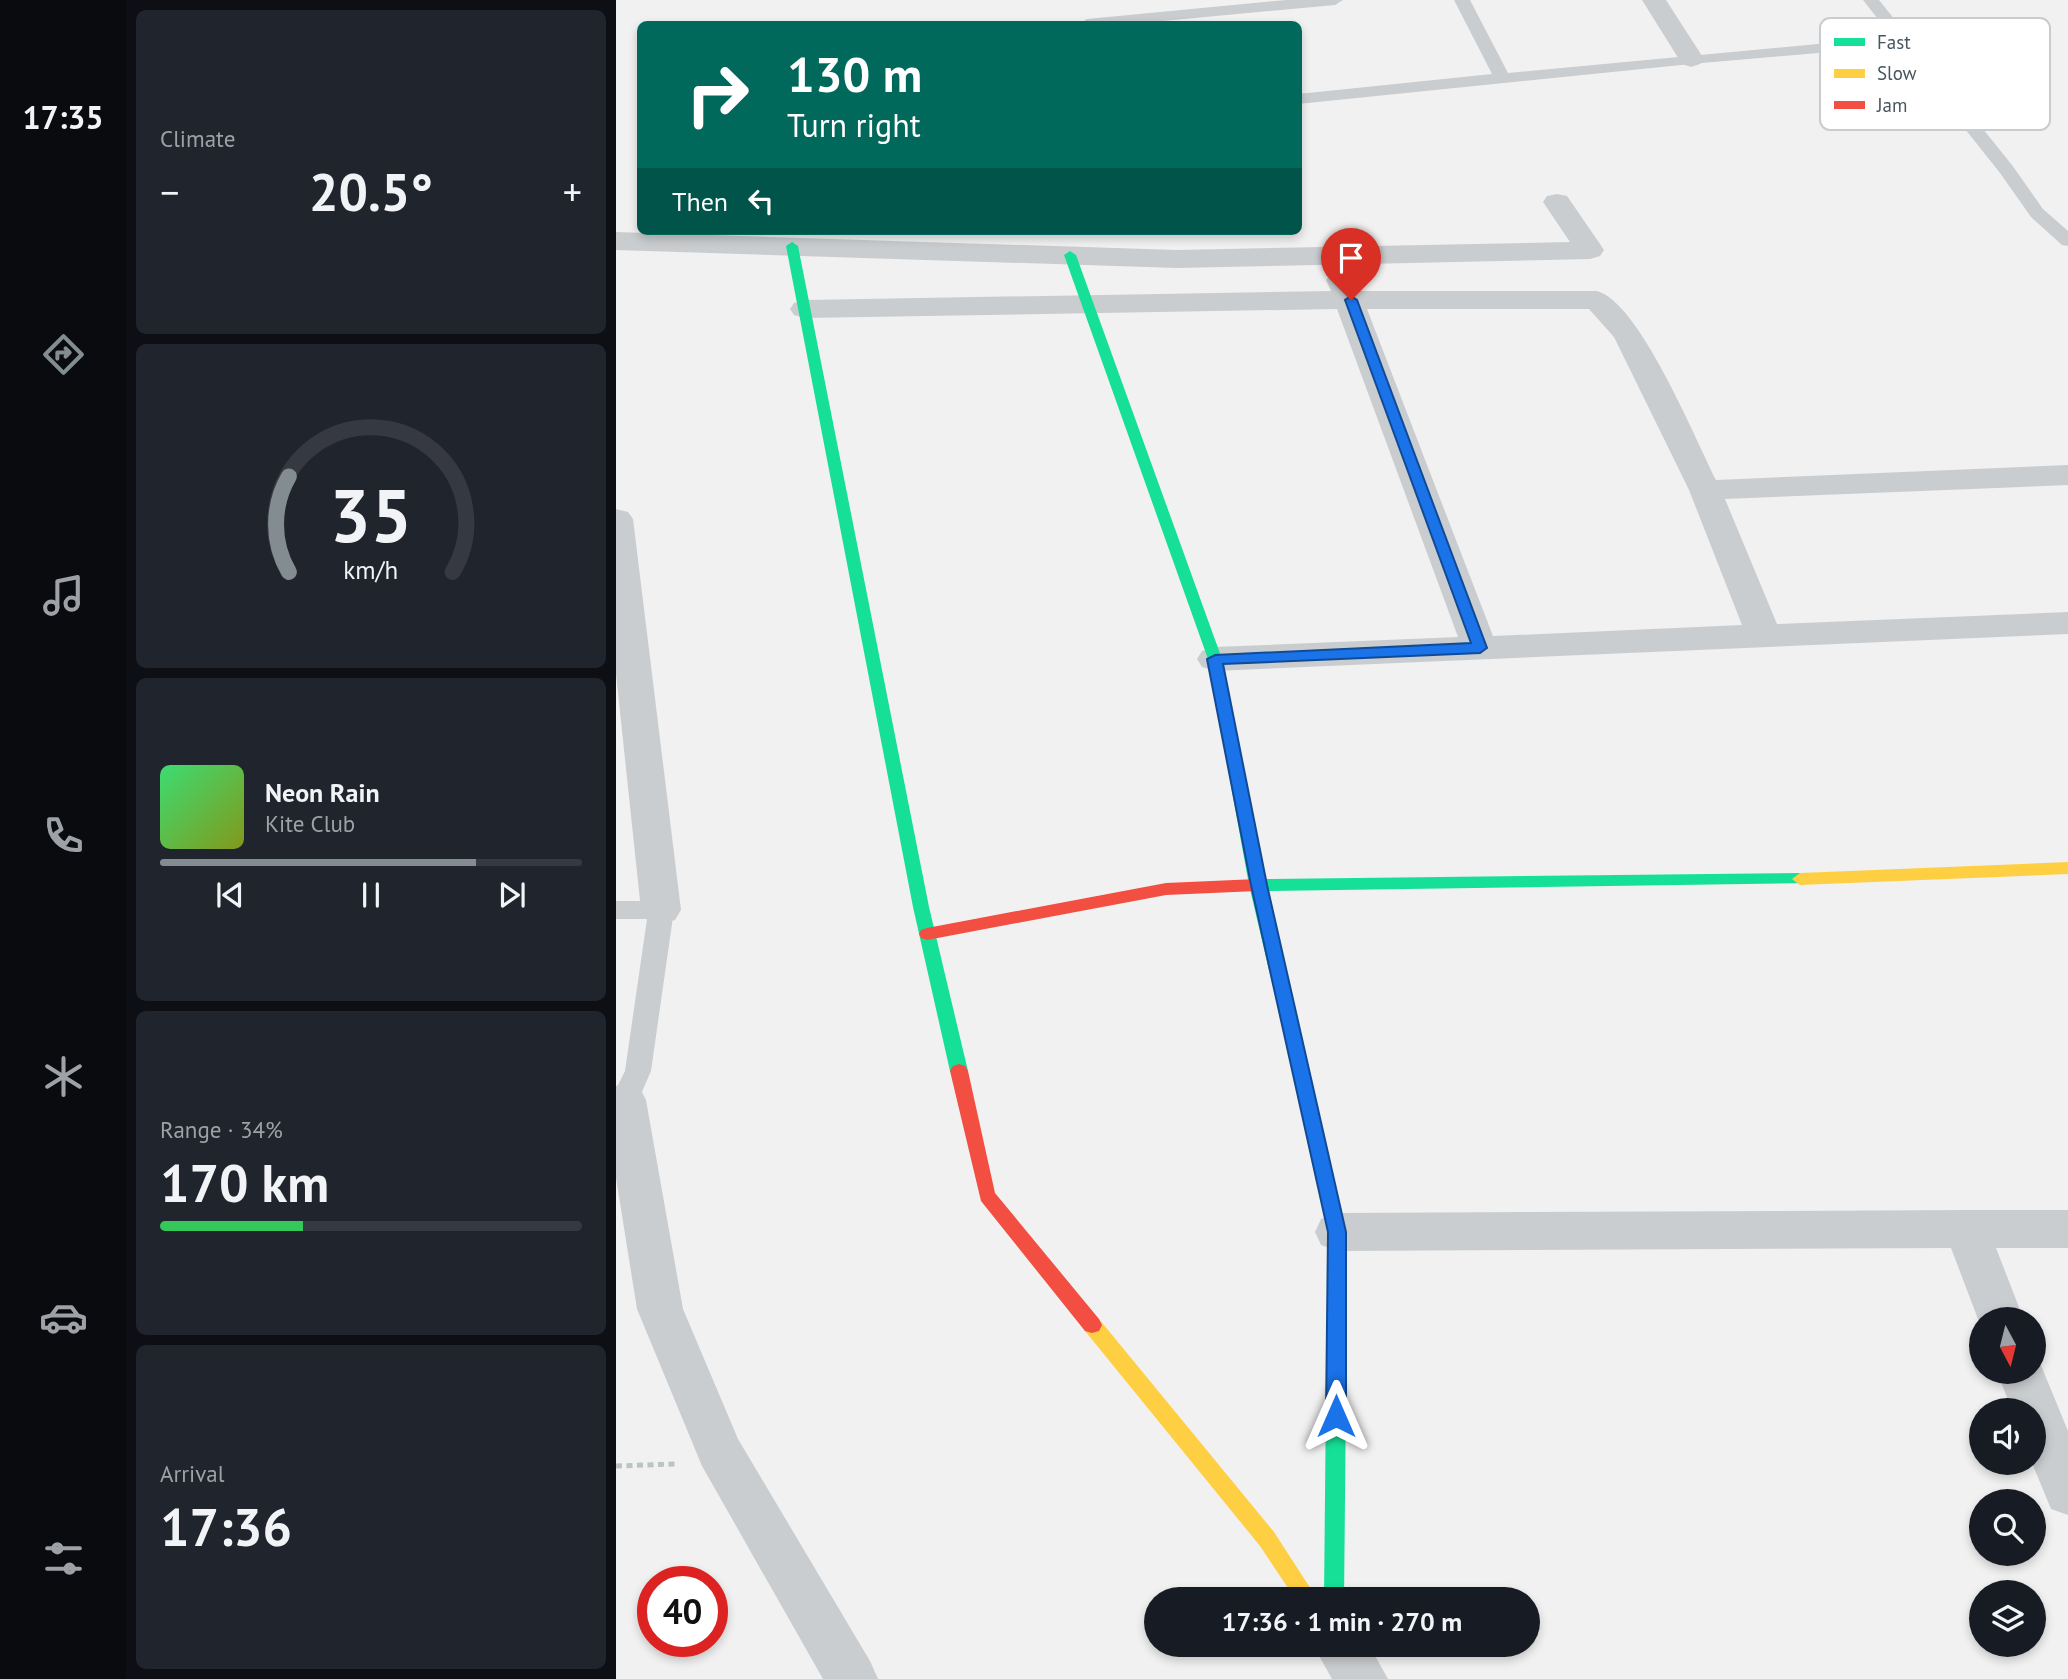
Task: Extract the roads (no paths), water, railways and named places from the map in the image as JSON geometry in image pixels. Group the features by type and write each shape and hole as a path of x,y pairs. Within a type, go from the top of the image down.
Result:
{"street":[{"path":"1654,0 1691,59"},
{"path":"616,241 1177,259 1590,250 1557,202"},
{"path":"1016,235 1058,255 1087,303 1215,659 1259,885 1337,1232 1334,1587"},
{"path":"792,246 927,934 987,1196 1267,1539 1299,1587"},
{"path":"1329,256 1351,300 1480,648"},
{"path":"805,309 1087,303 1597,300 1628,334 1705,490 1764,636"},
{"path":"1705,490 2068,474"},
{"path":"616,519 661,910"},
{"path":"1215,659 2068,623"},
{"path":"927,934 1166,889 1259,885 1767,880 2068,868"},
{"path":"620,1100 660,1309 719,1451 852,1679"},
{"path":"1965,1228 1996,1307"},
{"path":"1337,1232 2068,1229"},
{"path":"2028,1384 2056,1431 2068,1493"},
{"path":"1347,1657 1362,1679"}],"lane":[{"path":"1118,21 1335,0"},
{"path":"1462,0 1503,80"},
{"path":"1871,0 1885,18"},
{"path":"1302,99 1820,48"},
{"path":"1975,130 2037,214 2067,238"},
{"path":"616,909 661,910 638,1071 620,1100"}]}
